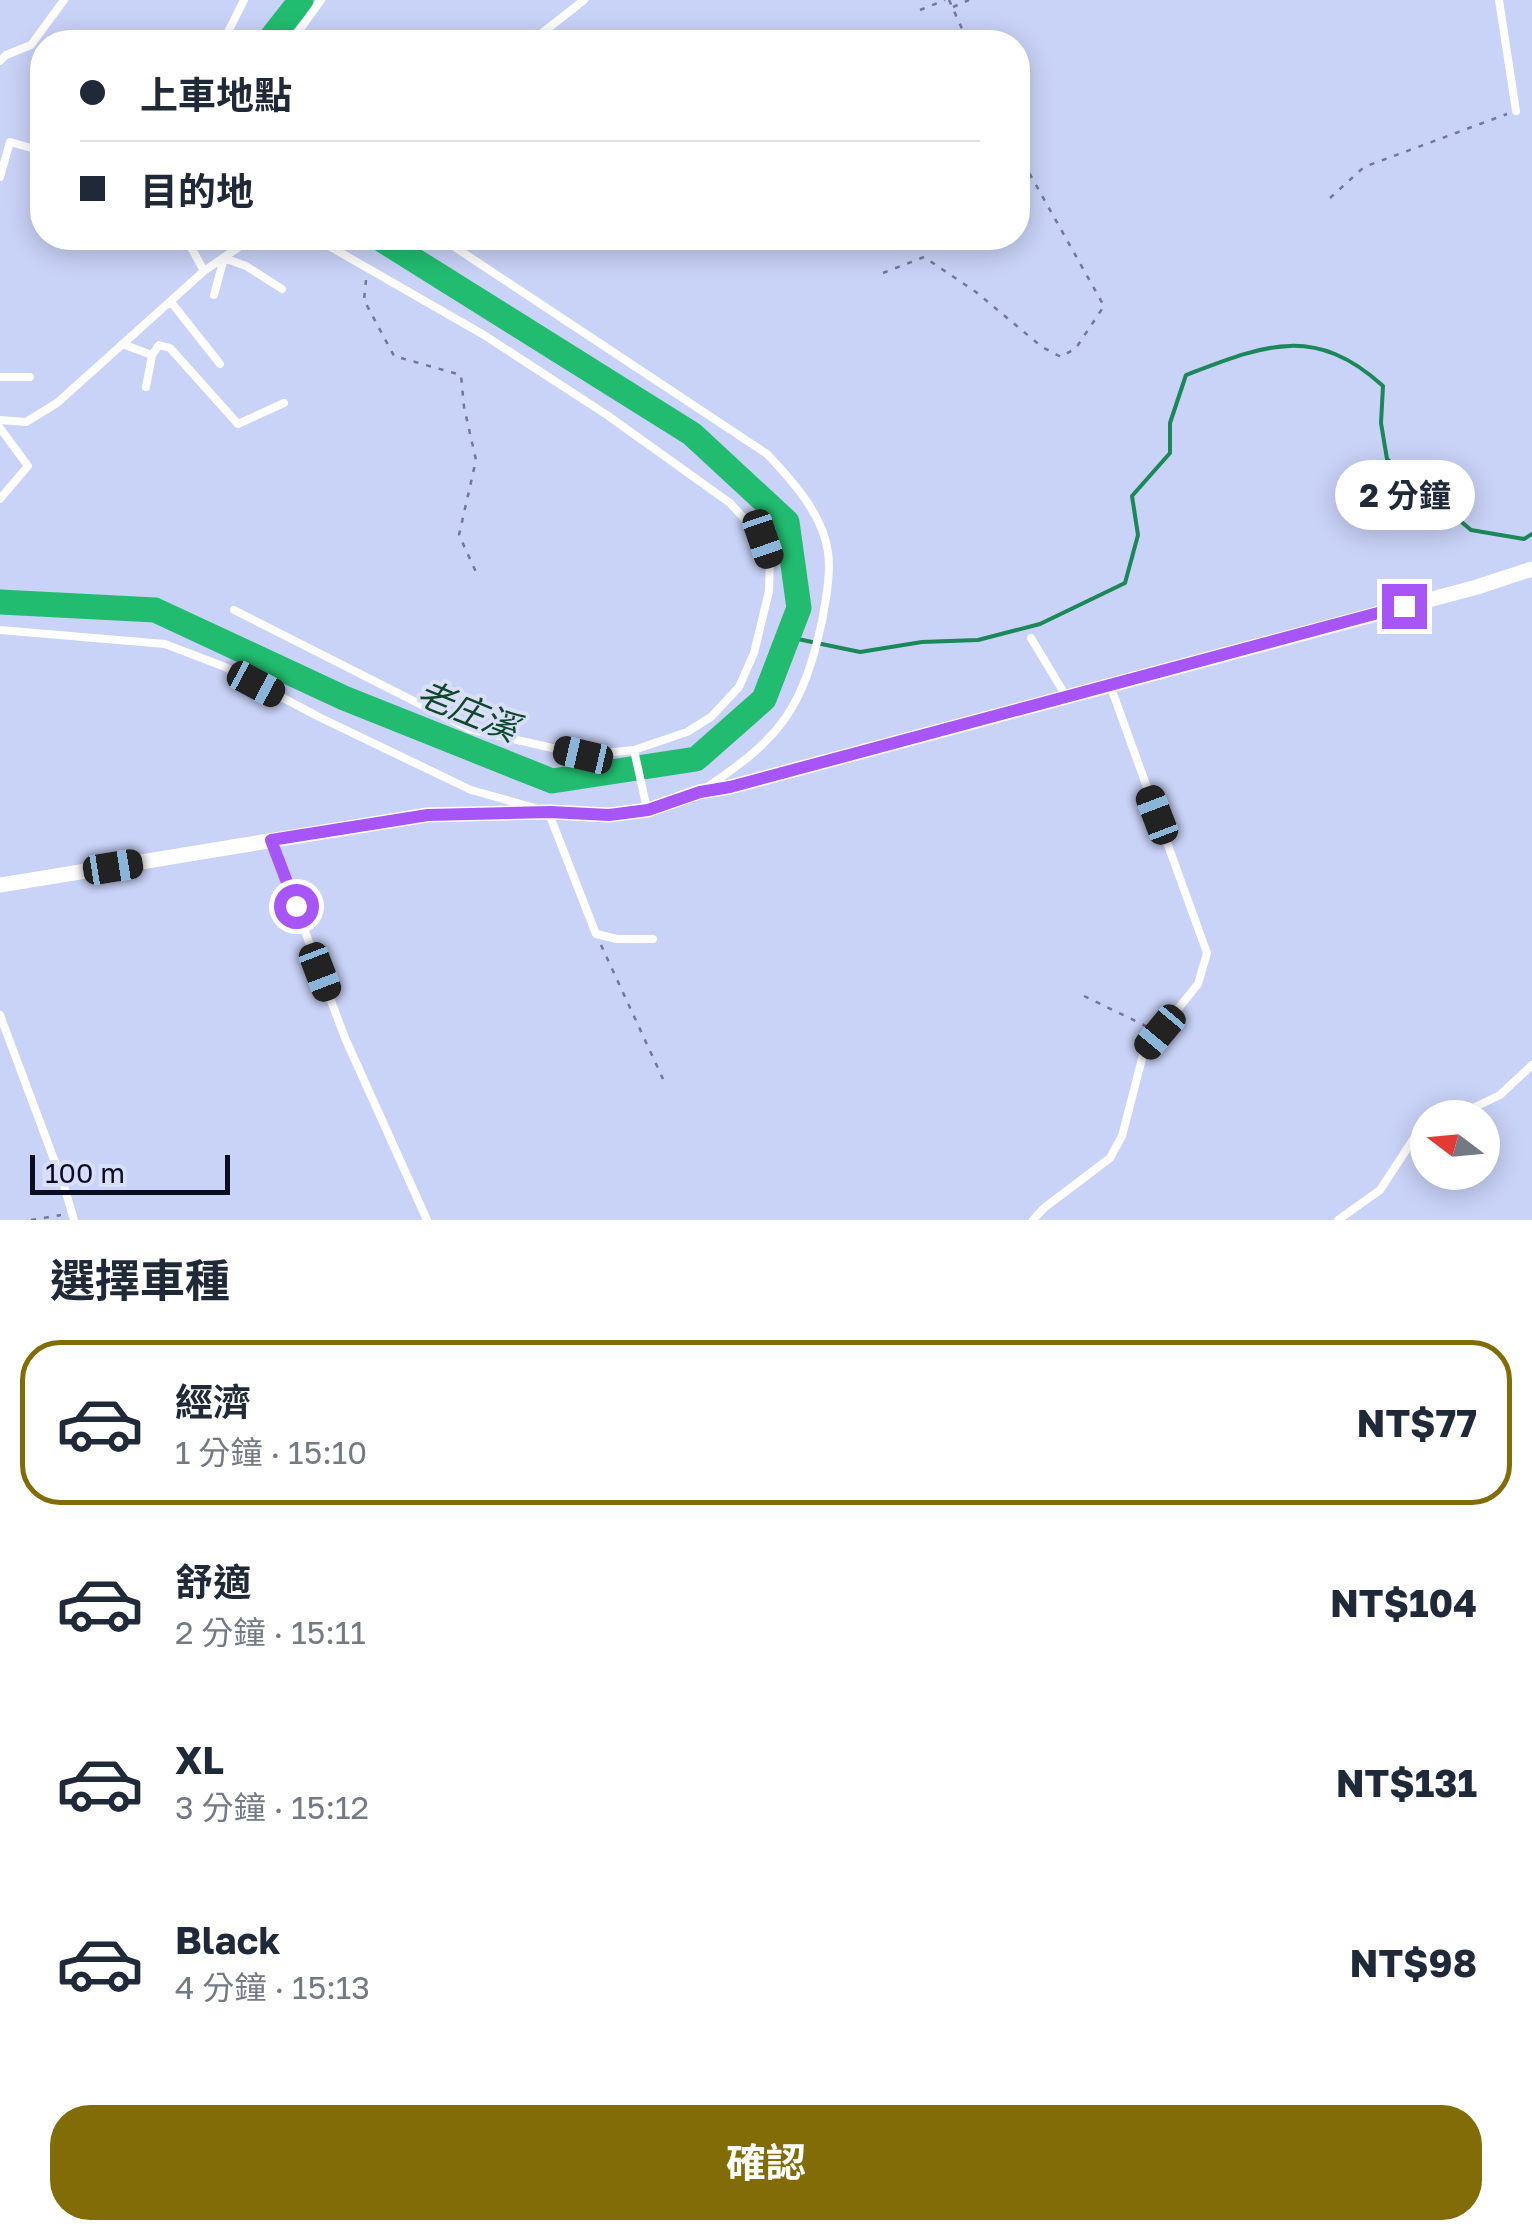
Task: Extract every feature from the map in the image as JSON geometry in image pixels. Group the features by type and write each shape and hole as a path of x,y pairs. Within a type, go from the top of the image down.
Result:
{"street":[{"path":"0,885 428,815 609,815 648,810 700,792 1477,587 1532,569"}],"lane":[{"path":"42,30 64,0"},
{"path":"229,30 244,0"},
{"path":"300,30 321,0"},
{"path":"545,30 584,0"},
{"path":"1499,0 1516,110"},
{"path":"2,56 30,45"},
{"path":"0,177 10,142 30,148"},
{"path":"193,250 204,270"},
{"path":"0,420 26,422 57,403 204,270 235,250"},
{"path":"234,610 469,729 583,755 634,750 687,732 710,717 739,687 754,653 769,591 770,558 763,539 730,503 484,335 336,250"},
{"path":"459,250 767,454 789,477 819,524 828,550 827,597 801,695 778,729 750,759 700,792"},
{"path":"224,258 246,266 282,289"},
{"path":"214,295 224,258"},
{"path":"171,302 220,364"},
{"path":"122,344 152,354"},
{"path":"146,387 152,354 159,345 170,348 238,424 284,403"},
{"path":"0,376 30,378"},
{"path":"0,428 28,466 0,498"},
{"path":"0,630 165,644 225,667 471,790 550,812 550,824 596,934 617,939 653,939"},
{"path":"1031,638 1066,696"},
{"path":"1034,1220 1110,1158 1122,1136 1144,1051 1198,984 1206,954 1110,684"},
{"path":"634,750 648,810"},
{"path":"271,840 346,1038 427,1220"},
{"path":"1,1022 73,1217"},
{"path":"1490,1100 1532,1066"},
{"path":"1338,1220 1380,1190 1410,1144"}],"path":[{"path":"920,10 947,0 962,30"},
{"path":"952,8 969,0"},
{"path":"1330,198 1364,167 1516,110"},
{"path":"883,273 924,257 976,292 1042,347 1061,357 1076,348 1104,306 1030,174"},
{"path":"368,268 364,300 394,356 461,375 476,460 458,535 476,572"},
{"path":"596,934 663,1080"},
{"path":"1084,996 1160,1032"},
{"path":"31,1220 73,1217"}],"waterway":[{"name":"老庄溪","path":"277,30 301,0"},
{"name":"老庄溪","path":"0,602 155,610 344,698 552,781 696,759 764,699 799,608 787,522 692,434 398,250"},
{"path":"788,637 860,652 922,642 978,640 1040,624 1125,583 1138,535 1132,496 1170,453 1170,423 1186,375 1264,349 1310,347 1358,366 1383,386 1381,423 1387,459 1471,530 1524,539 1532,534"}],"route":[{"path":"296,906 271,840 428,815 609,815 648,810 700,792 1404,606"}]}
